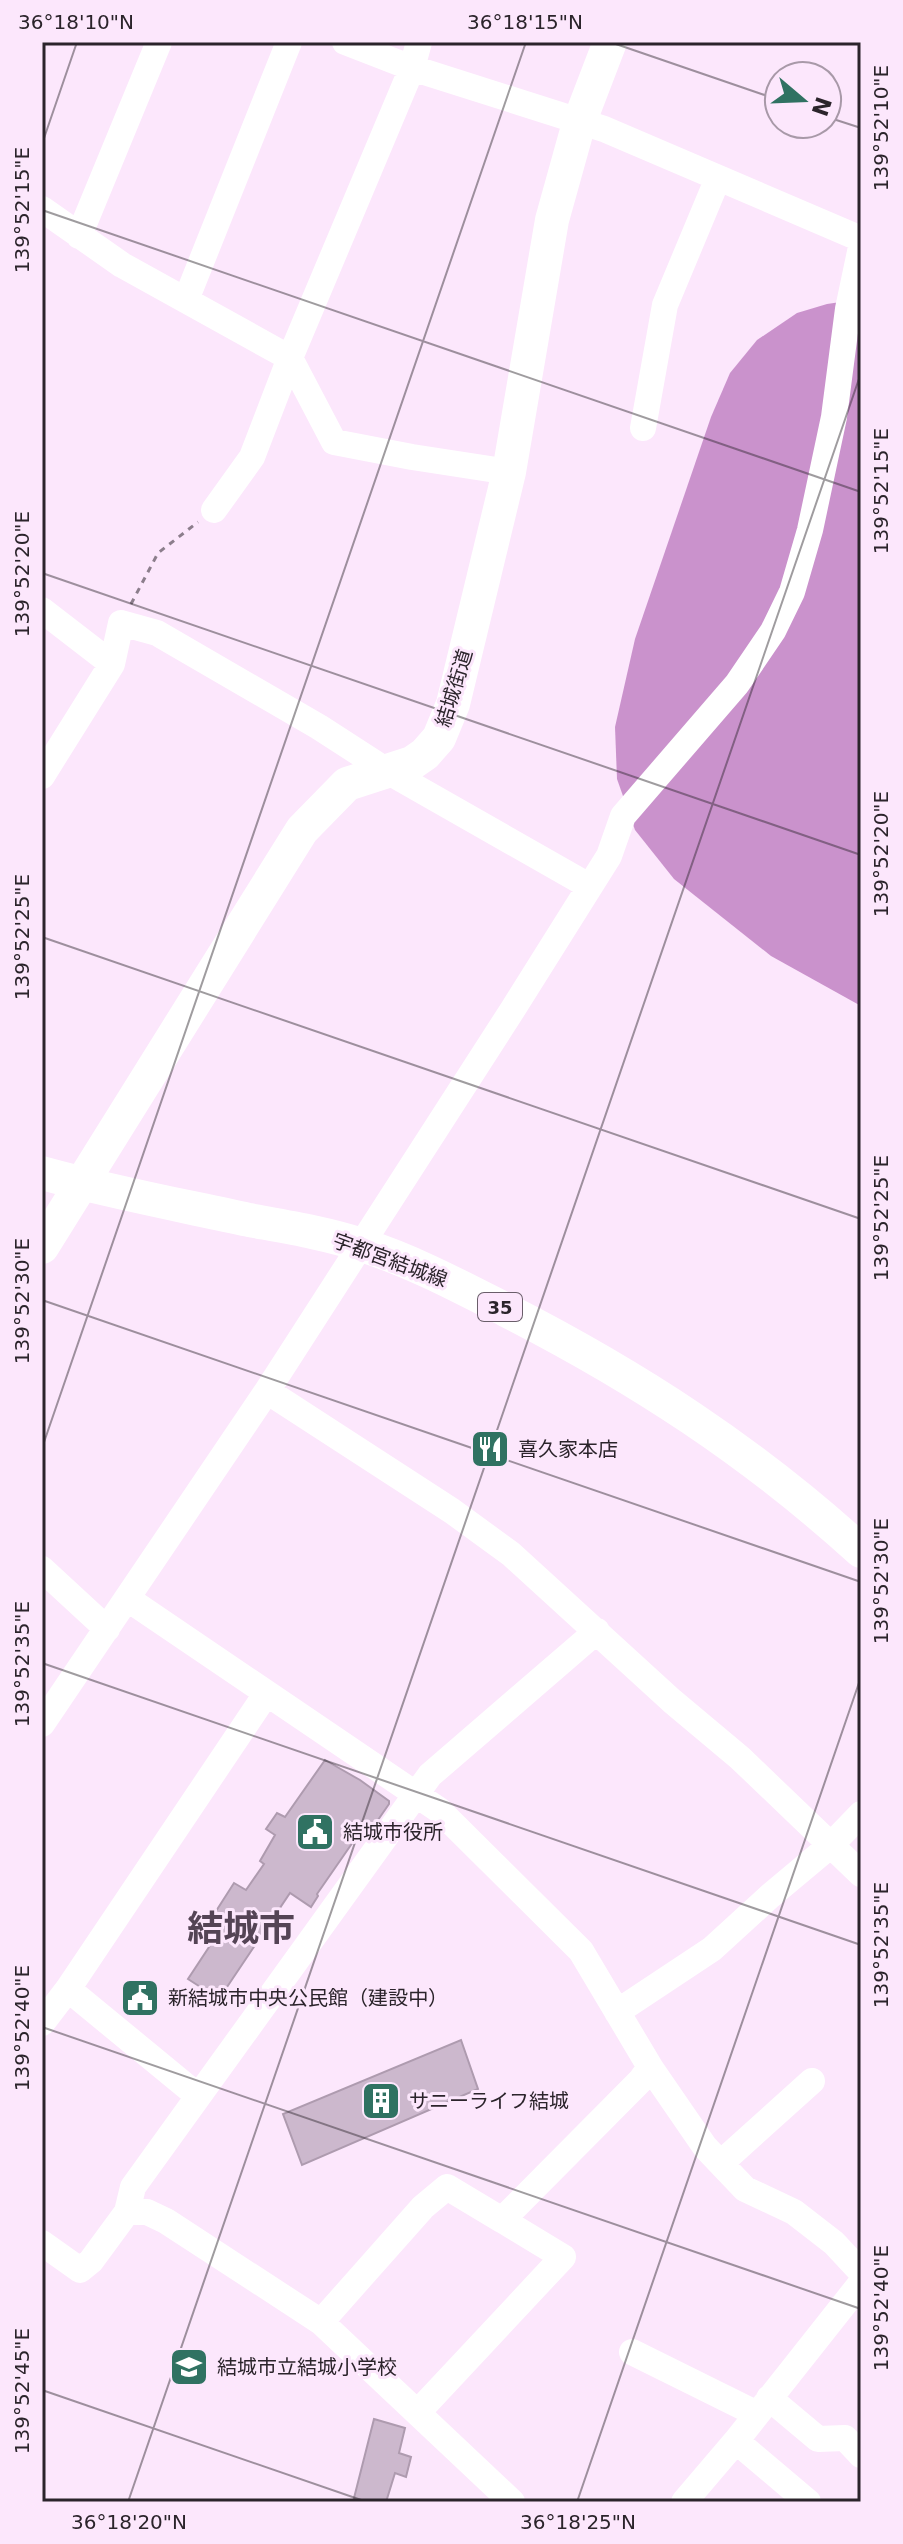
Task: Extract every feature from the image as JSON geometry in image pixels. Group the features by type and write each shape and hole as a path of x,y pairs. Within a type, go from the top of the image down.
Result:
{"main road":[{"name":"結城街道","path":"42,1247 302,830 347,784 412,763 439,738 453,704 509,472 552,220 579,123 610,42"},
{"name":"宇都宮結城線","path":"42,1173 360,1244 453,1283 642,1384 717,1434 861,1551"}],"street":[{"path":"79,236 159,42"},
{"path":"186,300 289,42"},
{"path":"345,42 412,68 604,129 861,239"},
{"path":"214,510 252,457 290,358 412,68 419,42"},
{"path":"643,428 665,305 718,178"},
{"path":"42,209 122,265 290,358 334,442 509,472"},
{"path":"42,1724 267,1391 609,856 623,816 737,684 773,631 792,592 810,530 834,417 848,309 861,247"},
{"path":"42,610 112,664"},
{"path":"42,776 112,664 121,623 157,633 319,727 387,771 582,882 588,889"},
{"path":"267,1391 499,1545 740,1758 861,1874"},
{"path":"42,1569 107,1629"},
{"path":"128,1599 414,1796 439,1810 581,1951 650,2067 705,2147 745,2189 794,2212 834,2243 861,2272"},
{"path":"42,2243 80,2270 91,2261 127,2212 133,2187 430,1775 597,1631"},
{"path":"42,2023 266,1694"},
{"path":"617,2012 712,1949 831,1845 861,1814"},
{"path":"68,1989 198,2096"},
{"path":"502,2220 641,2080 650,2067"},
{"path":"721,2163 812,2081"},
{"path":"321,2322 423,2207 447,2187 563,2257 418,2412"},
{"path":"127,2212 147,2212 166,2221 321,2322 512,2502"},
{"path":"684,2502 861,2283"},
{"path":"632,2352 763,2406 818,2439 845,2438 861,2455"},
{"path":"736,2441 808,2502"}],"path":[{"path":"121,623 158,553 214,510"}],"shaded area":[{"path":"861,299 861,1006 771,956 674,879 635,830 617,779 615,727 635,639 711,417 730,373 757,340 797,313"}],"building":[{"name":"結城市役所","path":"325,1760 360,1780 389,1804 369,1833 362,1829 311,1907 290,1893 219,1999 188,1979 213,1941 202,1933 234,1883 246,1890 264,1864 260,1861 275,1835 266,1829 277,1813 285,1817"},
{"name":"サニーライフ結城","path":"461,2040 478,2089 302,2165 283,2114"},
{"path":"374,2419 405,2428 399,2453 411,2457 406,2477 395,2473 386,2502 353,2502"}],"place":[{"name":"喜久家本店","path":"490,1449"},
{"name":"結城市役所","path":"315,1832"},
{"name":"新結城市中央公民館（建設中）","path":"140,1998"},
{"name":"サニーライフ結城","path":"381,2101"},
{"name":"結城市立結城小学校","path":"189,2367"}],"district":[{"name":"結城市","path":"241,1928"}]}
